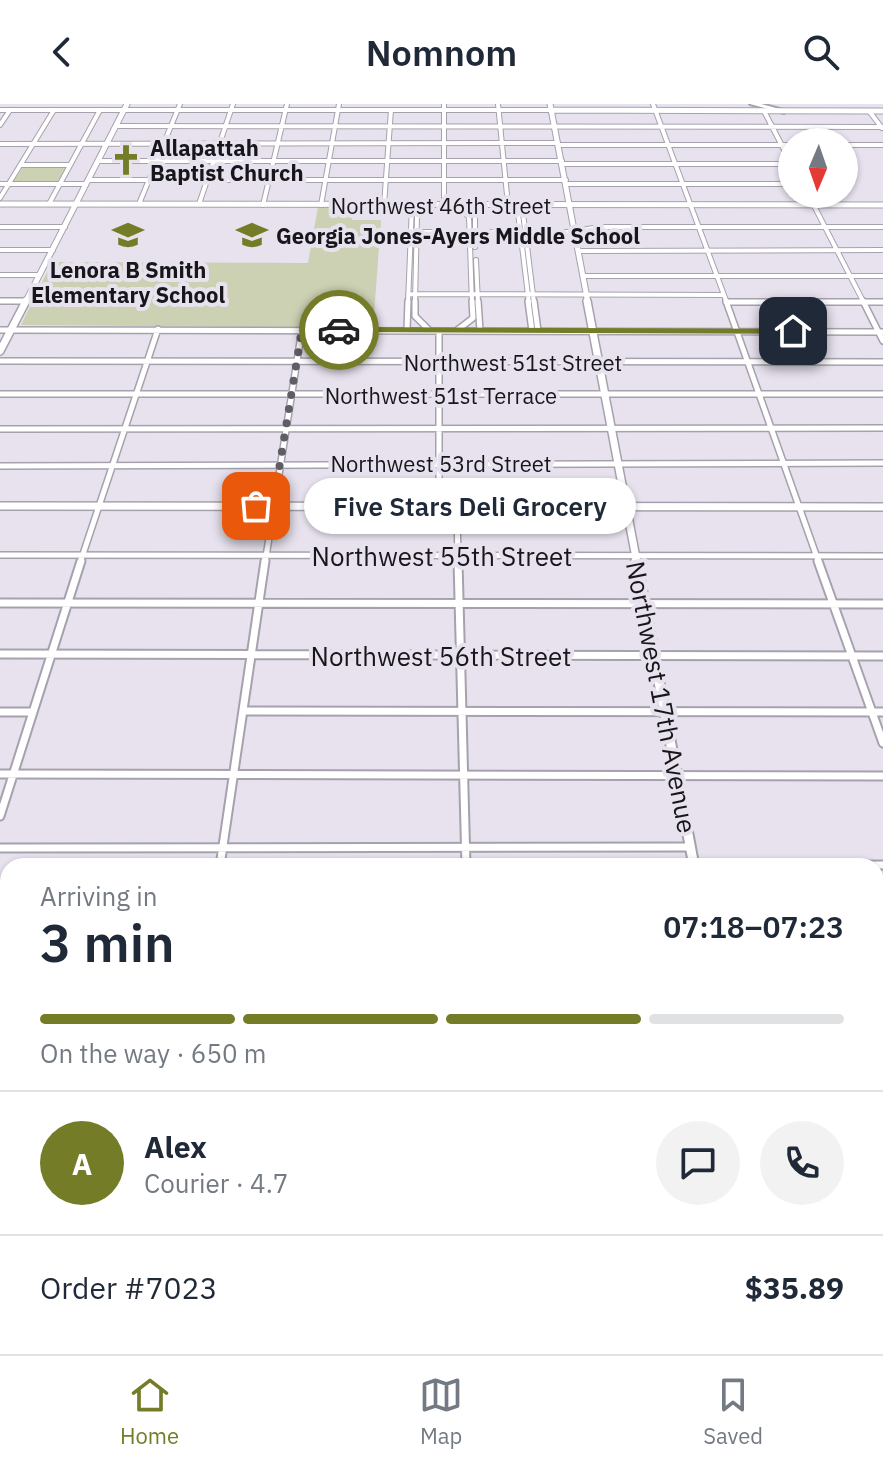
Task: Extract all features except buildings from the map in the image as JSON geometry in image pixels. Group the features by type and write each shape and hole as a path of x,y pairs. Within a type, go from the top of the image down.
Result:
{"highway":[{"path":"753,104 784,111"}],"main road":[{"path":"0,351 126,107"},
{"path":"551,107 883,111"},
{"name":"Northwest 17th Avenue","path":"551,107 692,858"},
{"path":"0,506 883,507"}],"street":[{"path":"19,110 23,104"},
{"path":"139,204 180,104"},
{"path":"199,204 233,104"},
{"path":"321,205 339,104"},
{"path":"498,104 508,205"},
{"path":"0,110 126,107 177,111 286,107 391,110 444,107 499,110 551,107"},
{"path":"263,205 286,107"},
{"path":"444,107 444,205"},
{"path":"654,107 700,227 883,743"},
{"path":"0,125 10,110"},
{"path":"0,201 54,110"},
{"path":"49,204 100,110"},
{"path":"384,205 391,110"},
{"path":"764,111 778,139"},
{"path":"869,111 882,128"},
{"path":"116,126 882,128"},
{"path":"0,144 778,145"},
{"path":"858,145 883,145"},
{"path":"98,161 778,164"},
{"path":"21,165 70,165"},
{"path":"0,184 326,179 778,184"},
{"name":"Northwest 46th Street","path":"0,201 49,204 778,205"},
{"path":"412,205 415,215 413,263 408,295 412,316 429,331"},
{"path":"415,215 430,205"},
{"path":"454,205 472,216"},
{"path":"475,205 472,216 476,318 480,331"},
{"path":"520,205 535,331"},
{"name":"Northwest 46th Street","path":"858,205 883,205"},
{"path":"814,208 883,341"},
{"path":"0,227 65,227"},
{"path":"414,233 549,234 575,233 600,227 883,227"},
{"path":"0,250 53,250"},
{"path":"579,251 883,250"},
{"path":"0,275 39,275"},
{"path":"583,276 883,276"},
{"path":"407,330 416,295 412,281"},
{"path":"408,295 724,295"},
{"path":"0,301 25,301"},
{"path":"726,302 883,302"},
{"path":"456,331 476,318"},
{"path":"0,816 134,394 158,329"},
{"path":"221,858 302,329"},
{"path":"0,330 881,332"},
{"path":"439,331 439,506"},
{"name":"Northwest 51st Street","path":"0,361 883,362"},
{"name":"Northwest 51st Terrace","path":"0,394 883,394"},
{"path":"0,429 883,428"},
{"name":"Northwest 53rd Street","path":"0,466 883,463"},
{"path":"457,506 466,858"},
{"name":"Northwest 55th Street","path":"0,555 883,556"},
{"path":"0,603 883,604"},
{"name":"Northwest 56th Street","path":"0,654 883,656"},
{"path":"244,711 883,712"},
{"path":"0,712 32,712"},
{"path":"0,774 883,776"},
{"path":"0,848 690,847"}],"green space":[{"path":"23,167 66,167 58,182 13,182"},
{"path":"318,207 353,207 352,220 381,220 373,328 21,325 52,262 308,263"}],"way so far":[{"path":"256,506 273,506 302,329 339,330"}],"place":[{"name":"Allapattah Baptist Church","path":"126,160"},
{"name":"Lenora B Smith Elementary School","path":"128,235"},
{"name":"Georgia Jones-Ayers Middle School","path":"252,235"},
{"name":"Five Stars Deli Grocery","path":"256,506"}],"route":[{"path":"339,330 793,331"}]}
